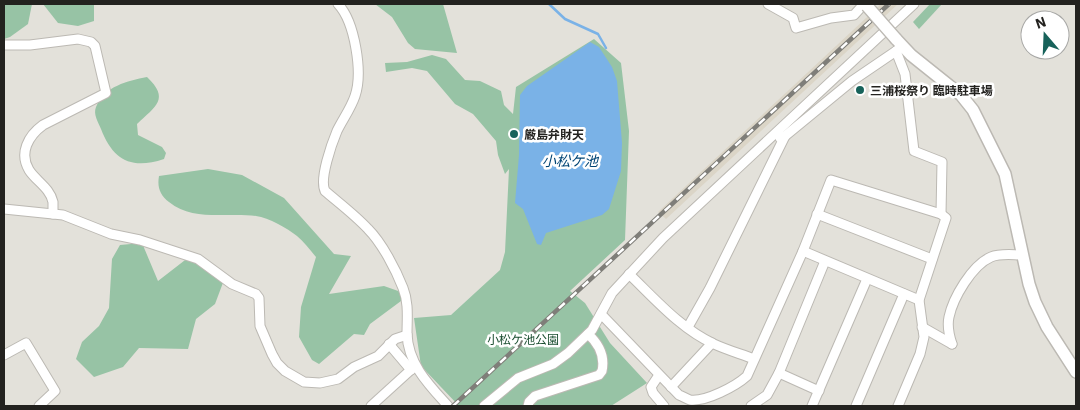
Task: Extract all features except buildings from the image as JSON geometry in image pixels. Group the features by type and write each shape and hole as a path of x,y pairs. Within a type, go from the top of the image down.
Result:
{"street":[{"path":"338,4 345,12 355,40 357,83 355,96 336,133 324,176 323,187 330,196 368,228 388,256 407,301 407,335 413,368"},
{"path":"768,4 793,18 796,28 831,18 854,15 865,5 898,45 961,95 973,110 1005,174 1029,284 1038,309 1047,327 1076,372"},
{"path":"484,406 518,378 562,359 588,334 612,293 663,238 914,4"},
{"path":"4,45 30,46 78,39 91,42 95,46 106,93 35,131 28,141 24,154 29,170 47,190 53,202 53,214"},
{"path":"765,142 785,136 898,45"},
{"path":"898,45 906,74 914,151 942,162 941,214"},
{"path":"688,327 710,288 785,136"},
{"path":"601,314 679,395 690,400 719,393 737,386 747,376 803,252 831,180 941,214 946,218 918,300 924,337 920,354 898,406"},
{"path":"4,209 63,215 111,234 140,240 198,259 232,284 256,294 259,298 260,326 272,354 285,371 304,382 320,384 338,379 354,368 378,356 395,339 407,335"},
{"path":"818,214 932,259"},
{"path":"803,252 918,300"},
{"path":"922,326 952,344 948,328 949,318 953,304 966,280 988,258 1000,255 1022,255"},
{"path":"751,406 767,395 779,372 826,261"},
{"path":"629,274 663,307 688,327 712,343 754,359"},
{"path":"812,406 867,279"},
{"path":"856,406 904,294"},
{"path":"528,406 535,396 599,375 602,371 603,359 597,342 588,334"},
{"path":"4,355 26,343 55,391 39,406"},
{"path":"671,387 712,343"},
{"path":"389,344 448,406"},
{"path":"371,406 413,368"},
{"path":"779,372 819,391"},
{"path":"659,375 651,387 653,393 664,406"}],"shaded area":[{"path":"881,4 898,4 666,219 658,212"}],"green space":[{"path":"4,4 32,4 28,24 4,39"},
{"path":"43,4 94,4 94,21 78,26 58,23"},
{"path":"375,4 443,4 457,53 415,49 408,43 392,17"},
{"path":"930,4 942,4 919,29 913,22"},
{"name":"小松ケ池公園","path":"594,39 621,63 629,131 625,240 570,291 585,303 610,343 647,383 611,406 459,406 421,366 414,318 451,315 500,270 505,252 509,169 505,174 498,155 496,141 473,114 455,104 427,71 412,68 386,72 385,63 407,62 432,55 446,59 465,80 480,81 501,91 504,105 513,114 516,87"},
{"path":"147,77 158,91 159,97 155,107 137,124 138,135 162,147 166,153 164,159 133,163 125,160 111,148 97,121 95,110 100,100 111,89 132,80"},
{"path":"208,169 242,175 284,198 334,254 351,256 329,294 384,286 401,292 401,301 370,324 364,335 354,334 319,364 312,360 299,337 301,307 316,257 305,243 283,227 261,217 189,212 169,202 161,194 158,184 159,176"},
{"path":"142,243 158,281 189,257 224,280 215,304 196,319 188,349 139,348 123,367 94,377 76,359 82,342 99,326 109,308 112,259 120,245"}],"water":[{"name":"小松ケ池","path":"590,42 599,47 612,67 617,81 622,143 621,171 609,209 602,215 546,233 541,245 537,244 523,209 515,203 519,155 520,95 527,86"}],"waterway":[{"path":"549,4 565,19 598,34 606,48"}],"railway":[{"path":"453,406 889,4"}],"place":[{"name":"三浦桜祭り 臨時駐車場","path":"860,90"},
{"name":"厳島弁財天","path":"514,134"}]}
